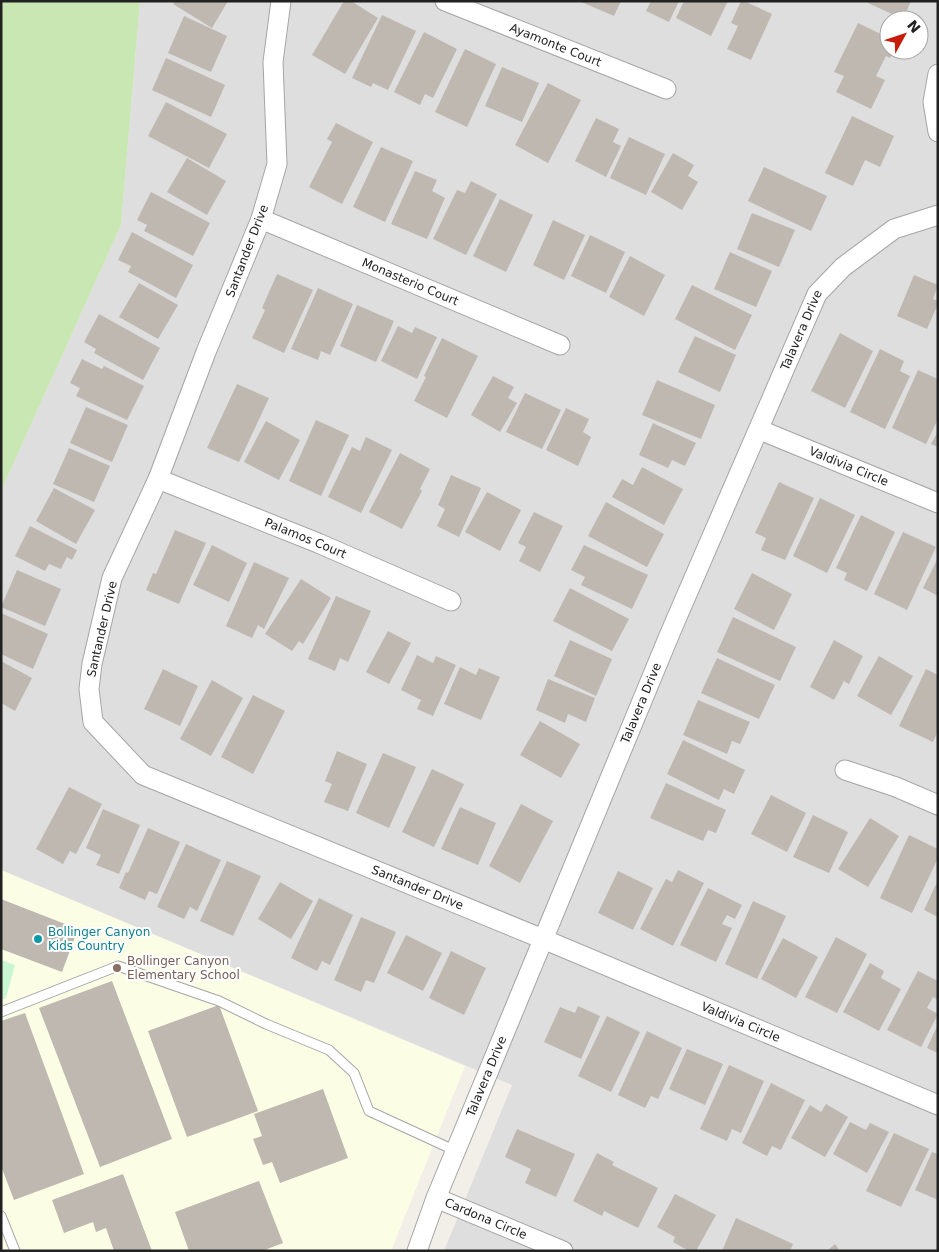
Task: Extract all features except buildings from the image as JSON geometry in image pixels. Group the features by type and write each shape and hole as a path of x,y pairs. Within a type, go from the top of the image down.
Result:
{"street":[{"name":"Santander Drive","path":"281,1 273,62 277,164 261,219 206,352 158,479 112,578 92,664 89,689 93,722 143,775 543,939"},
{"name":"Ayamonte Court","path":"445,1 666,89"},
{"path":"938,74 933,102 938,132"},
{"name":"Talavera Drive","path":"417,1251 436,1198 671,631 818,294 843,268 894,229 938,215"},
{"name":"Monasterio Court","path":"261,219 560,344"},
{"name":"Valdivia Circle","path":"760,430 938,503"},
{"name":"Palamos Court","path":"158,479 318,543 451,601"},
{"path":"845,770 896,787 938,804"},
{"name":"Valdivia Circle","path":"543,939 938,1105"},
{"name":"Cardona Circle","path":"436,1198 563,1251"}],"lane":[{"path":"1,1012 118,966 219,1001 266,1024 329,1050 354,1073 369,1111 456,1151"},
{"path":"1,1216 15,1251"}],"shaded area":[{"path":"140,1 938,1 938,1251 444,1251 512,1085 1,870 1,491 121,225"},
{"name":"Bollinger Canyon Elementary School","path":"1,870 465,1066 391,1251 1,1251"}],"green space":[{"path":"1,1 140,1 121,225 1,491"},
{"path":"1,960 15,965 6,998 1,1000"}],"place":[{"name":"Bollinger Canyon Kids Country","path":"38,939"},
{"name":"Bollinger Canyon Elementary School","path":"117,968"}]}
